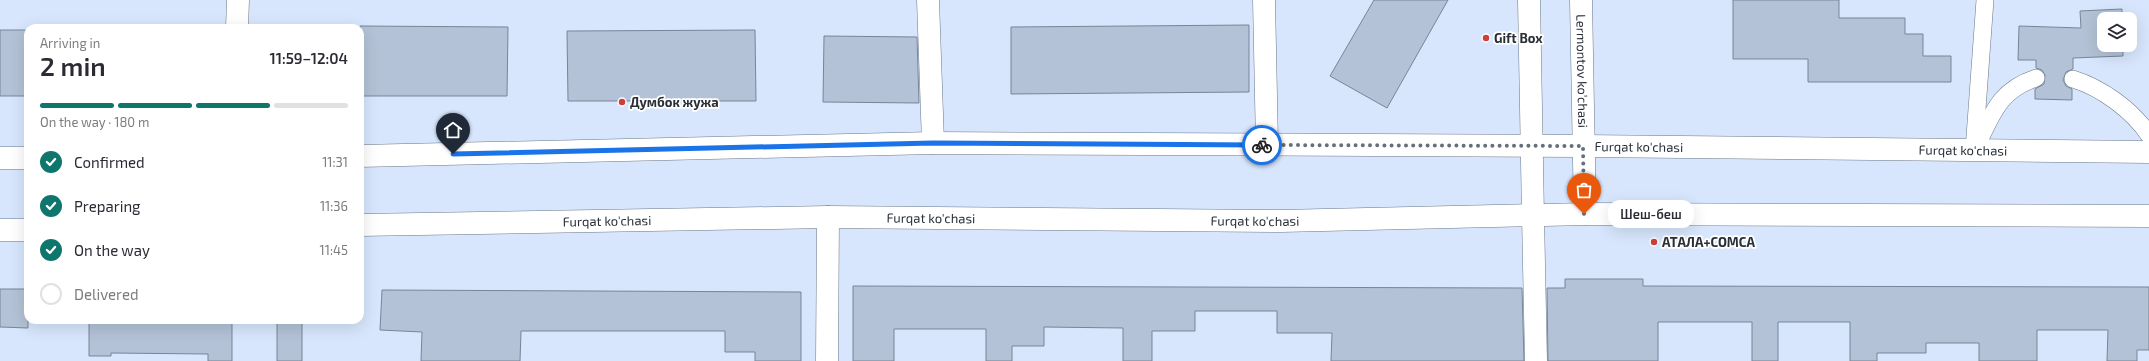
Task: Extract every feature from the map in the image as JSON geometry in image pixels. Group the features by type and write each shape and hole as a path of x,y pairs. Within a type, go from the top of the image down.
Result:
{"main road":[{"path":"238,0 238,24"},
{"path":"928,0 933,143"},
{"path":"1264,0 1267,145"},
{"path":"1529,0 1536,361"},
{"name":"Lermontov ko’chasi","path":"1581,0 1584,214"},
{"name":"Furqat ko'chasi","path":"364,156 933,143 1583,146 2149,152"},
{"path":"0,158 24,158"},
{"name":"Furqat ko'chasi","path":"364,225 828,217 1281,221 1584,214 2149,216"},
{"path":"827,361 828,217"},
{"path":"0,230 24,230"}],"lane":[{"path":"1974,150 1985,0"},
{"path":"1974,150 2000,100 2024,82 2036,78"},
{"path":"2073,79 2086,83 2117,103 2139,121 2149,135"}],"building":[{"path":"1374,0 1448,0 1387,108 1330,76"},
{"path":"1733,0 1839,0 1839,18 1905,18 1905,34 1923,34 1923,56 1951,56 1951,82 1808,82 1808,59 1733,59"},
{"path":"2122,9 2122,12 2097,12 2097,52 2123,52 2123,56 2073,58 2073,69 2066,72 2063,80 2066,86 2072,89 2072,100 2035,99 2035,89 2044,84 2045,75 2042,70 2036,68 2036,60 2018,60 2019,26 2081,28 2080,11"},
{"path":"1249,25 1249,92 1011,94 1011,27"},
{"path":"364,26 508,27 507,96 364,96"},
{"path":"0,30 24,30 24,96 0,96"},
{"path":"755,30 756,101 568,101 567,31"},
{"path":"824,36 917,37 919,103 823,102"},
{"path":"1565,279 1643,279 1643,286 2149,287 2149,350 2137,350 2137,361 2107,361 2108,330 2037,330 2037,361 1979,361 1979,343 1926,343 1926,353 1877,353 1877,361 1850,361 1850,322 1778,322 1778,361 1752,361 1752,322 1658,322 1658,361 1548,361 1547,288 1565,288"},
{"path":"853,286 1522,288 1524,361 1331,361 1332,333 1277,333 1277,311 1195,311 1195,331 1152,331 1152,361 1123,361 1123,328 1044,327 1044,346 1012,346 1012,361 986,361 986,329 894,329 894,361 853,361"},
{"path":"0,289 24,289 24,324 28,324 28,328 0,327"},
{"path":"382,290 801,292 801,361 755,361 755,352 725,352 725,331 521,331 520,361 421,361 422,332 380,330"},
{"path":"89,324 232,324 232,361 208,361 208,354 111,353 111,356 89,356"},
{"path":"277,324 302,324 302,361 277,361"}],"way so far":[{"path":"1262,145 1583,146 1584,214"}],"place":[{"name":"Gift Box","path":"1486,38"},
{"name":"Думбок жужа","path":"622,102"},
{"name":"Шеш-беш","path":"1584,214"},
{"name":"АТАЛА+СОМСА","path":"1654,242"}],"route":[{"path":"453,154 933,143 1262,145"}]}
